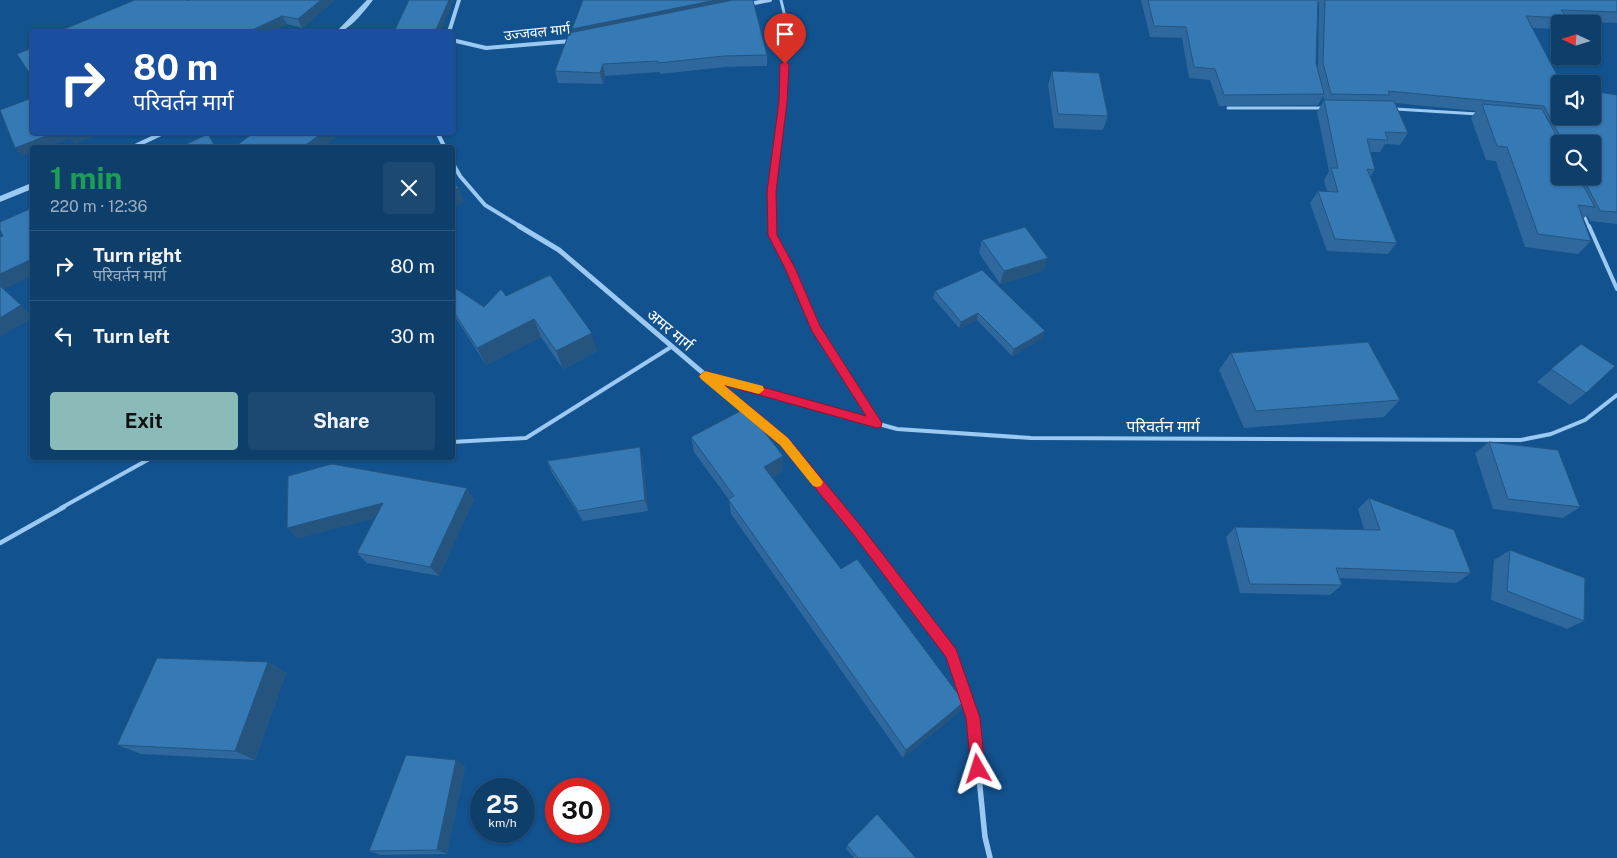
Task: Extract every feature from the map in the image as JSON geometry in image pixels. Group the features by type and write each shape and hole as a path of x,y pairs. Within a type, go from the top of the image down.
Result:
{"street":[{"path":"341,30 370,0"},
{"path":"450,30 459,0"},
{"path":"742,6 770,0"},
{"name":"उज्जवल मार्ग","path":"455,41 486,48 560,43 579,39"},
{"path":"136,145 160,135"},
{"name":"अमर मार्ग","path":"455,167 460,176 485,205 559,250 784,442 857,530 952,654 973,718 985,837 990,858"},
{"path":"0,199 30,187"}],"lane":[{"path":"781,0 786,25 783,102 771,192 772,235 790,268 816,328 877,423"},
{"path":"1320,99 1322,108"},
{"path":"1228,108 1332,108"},
{"path":"1392,109 1484,114"},
{"path":"1579,206 1617,288"},
{"path":"455,442 526,438 671,346"},
{"name":"परिवर्तन मार्ग","path":"705,376 897,429 1031,438 1521,440 1551,434 1585,420 1617,395"},
{"path":"0,543 147,460"}],"building":[{"path":"135,0 321,0 298,19 282,16 252,30 62,30"},
{"path":"409,0 449,0 436,30 395,30"},
{"path":"583,0 716,0 572,29"},
{"path":"733,0 753,0 767,55 724,56 658,63 658,61 603,64 600,73 555,71 569,33"},
{"path":"1148,0 1318,0 1316,63 1324,94 1224,95 1215,69 1194,67 1186,27 1154,26"},
{"path":"1325,0 1617,0 1617,12 1561,10 1565,15 1551,15 1551,17 1526,16 1557,75 1551,75 1551,119 1544,106 1388,91 1390,95 1331,94 1323,63"},
{"path":"30,49 30,74 17,54"},
{"path":"1052,71 1099,73 1108,116 1058,114"},
{"path":"1601,92 1617,95 1617,212 1600,211 1587,185 1601,185 1601,135 1559,135 1554,125 1601,125"},
{"path":"30,99 30,135 48,135 15,148 0,110"},
{"path":"1324,100 1394,101 1408,133 1385,132 1388,140 1367,139 1375,170 1367,169 1397,243 1335,239 1318,191 1338,192 1331,168 1338,168"},
{"path":"1482,104 1542,109 1556,135 1551,135 1551,185 1583,185 1595,207 1578,205 1591,241 1538,234 1507,147 1497,146"},
{"path":"209,135 214,145 184,145"},
{"path":"251,135 320,135 305,145 237,145"},
{"path":"30,209 30,260 0,274 0,237 3,236 0,230 0,222"},
{"path":"1025,227 1048,258 1004,271 982,240"},
{"path":"982,270 1045,331 1014,349 978,313 961,322 935,291"},
{"path":"550,275 592,333 556,351 534,319 477,348 455,314 455,288 484,307 501,289 506,296"},
{"path":"0,286 21,305 0,318"},
{"path":"1368,342 1400,400 1256,411 1231,353"},
{"path":"1581,344 1615,366 1586,393 1551,369"},
{"path":"746,408 783,456 764,467 841,569 857,559 964,702 906,750 728,499 734,496 691,437"},
{"path":"1489,442 1558,450 1580,507 1508,499"},
{"path":"640,447 645,500 578,511 547,461"},
{"path":"332,464 467,488 430,567 357,553 383,503 287,528 288,476"},
{"path":"1369,498 1454,530 1471,573 1336,568 1342,585 1250,584 1235,527 1380,530"},
{"path":"1510,550 1585,578 1584,621 1507,591"},
{"path":"157,658 268,662 235,751 117,745"},
{"path":"406,755 456,760 437,850 369,851"},
{"path":"877,814 916,858 858,858 847,845"}],"slow traffic":[{"path":"759,390 705,376 784,442 817,482"}],"route":[{"path":"785,64 783,102 771,192 772,235 790,268 816,328 877,423 705,376 784,442 857,530 952,654 973,718 978,769"}]}
